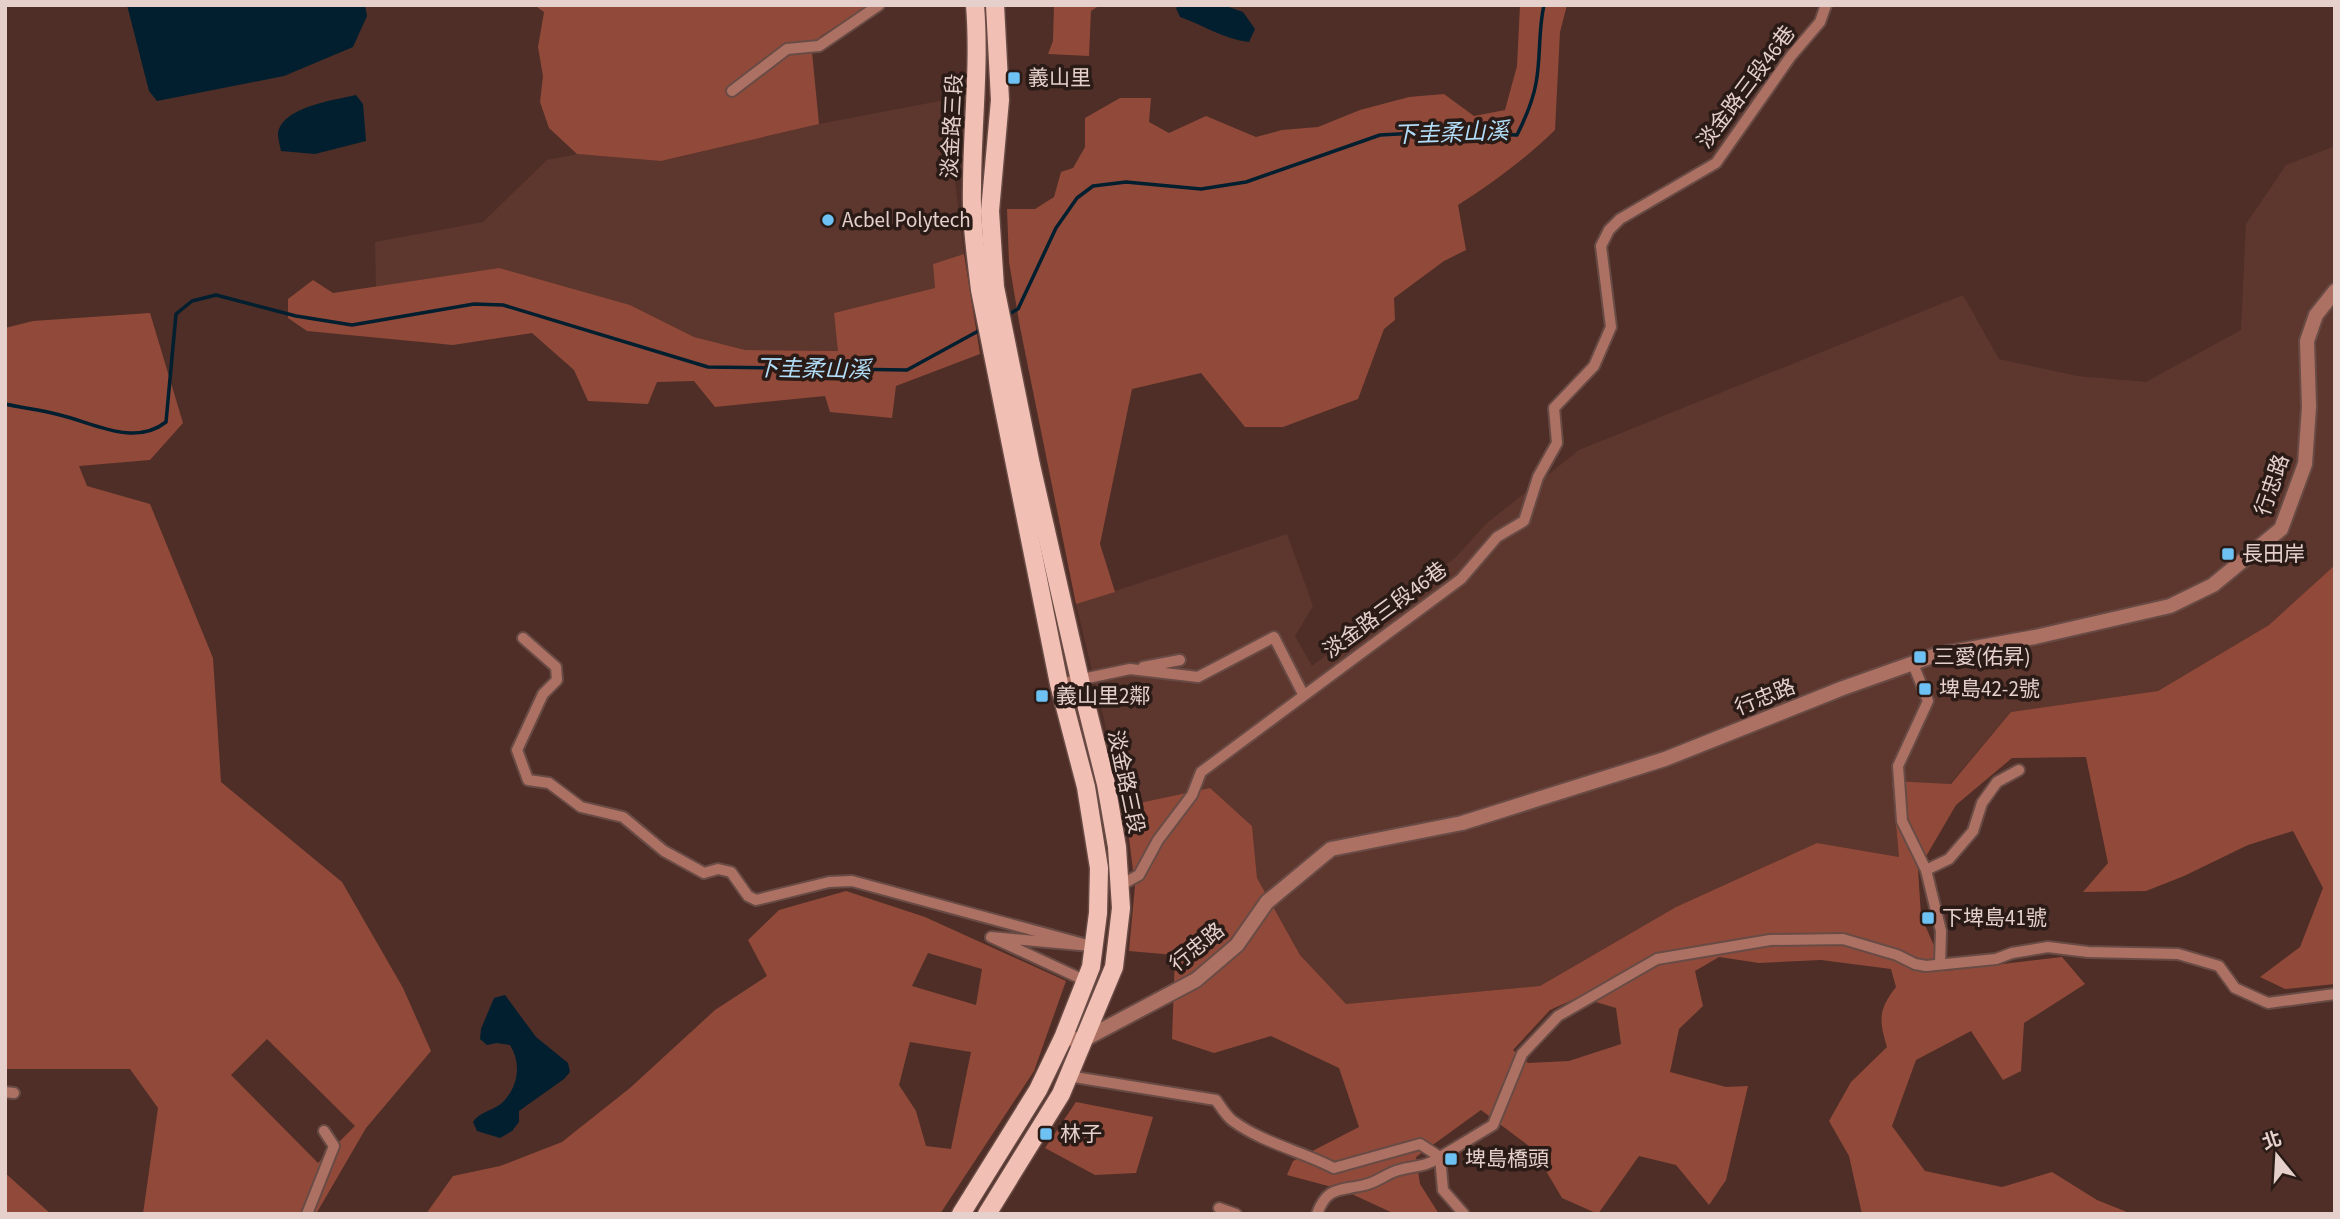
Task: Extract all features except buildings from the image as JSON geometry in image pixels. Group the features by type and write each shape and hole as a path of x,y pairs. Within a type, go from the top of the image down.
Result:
{"main road":[{"name":"淡金路三段","path":"975,5 979,50 971,190 973,228 988,288"},
{"name":"淡金路三段","path":"988,288 990,211 1000,100 995,5"},
{"path":"988,288 997,340"},
{"name":"淡金路三段","path":"988,1214 1061,1094 1114,967 1121,908 1116,847 1106,785 997,340"},
{"name":"淡金路三段","path":"961,1214 1038,1090 1063,1038 1091,967 1098,913 1099,869 1086,787 1059,684 997,340"}],"street":[{"path":"732,91 787,49 819,46 879,5"},
{"name":"淡金路三段46巷","path":"1119,886 1139,875 1158,840 1192,795 1201,772 1461,579 1497,537 1524,521 1538,477 1557,443 1553,408 1594,366 1611,327 1601,246 1609,230 1619,219 1716,163 1791,55 1820,22 1826,5"},
{"name":"行忠路","path":"1083,1040 1196,980 1237,945 1267,902 1331,849 1462,823 1654,762 1843,688 1936,656 2035,637 2170,606 2213,585 2281,529 2305,464 2309,407 2306,341 2316,315 2335,291"},
{"path":"1130,669 1198,677 1274,637 1303,694"},
{"path":"523,638 556,667 557,680 543,694 517,750 528,780 549,783 581,807 623,817 664,851 704,873 718,869 731,872 748,896 756,900 829,882 852,881 1091,946 991,937 1086,981"},
{"path":"1059,684 1180,660"},
{"path":"1913,664 1928,701 1898,766 1902,821 1926,870 1941,931 1940,964"},
{"path":"1926,870 1949,859 1973,831 1982,803 1997,782 2019,770"},
{"path":"1317,1214 1322,1202 1338,1188 1366,1185 1399,1170 1427,1166 1493,1125 1522,1054 1558,1016 1657,959 1770,940 1843,939 1897,955 1915,964 1996,959 2012,953 2049,947 2088,952 2178,954 2219,967 2235,988 2268,1003 2335,994"},
{"path":"1063,1038 1083,1040"},
{"path":"1068,1076 1216,1100 1231,1120 1265,1139 1314,1157 1334,1168 1420,1144 1440,1157"},
{"path":"307,1214 334,1146 324,1131"},
{"path":"1440,1157 1443,1189 1464,1214"},
{"path":"1219,1208 1237,1214"}],"shaded area":[{"path":"534,5 870,5 821,36 812,52 819,124 661,161 577,154 549,128 540,102 543,76 538,47 544,12"},
{"path":"1054,5 1100,5 1091,11 1089,56 1048,54 1053,41"},
{"path":"1520,5 1567,5 1560,32 1555,130 1508,170 1458,205 1466,250 1444,261 1394,298 1395,320 1384,329 1358,399 1283,427 1245,427 1201,373 1132,389 1100,544 1115,592 1076,604 1020,327 1009,262 1007,209 1035,209 1054,197 1061,172 1073,168 1085,147 1085,118 1120,98 1151,98 1149,122 1169,133 1206,116 1256,137 1282,130 1318,127 1360,110 1409,97 1444,94 1474,116 1505,110 1517,66"},
{"path":"955,98 950,143 964,254 933,264 935,288 834,313 839,351 745,350 694,337 630,305 499,268 376,287 375,242 483,222 547,160 577,154 662,161 819,124"},
{"path":"2335,146 2335,565 2269,625 2158,691 2011,712 1950,784 1892,781 1899,857 1817,843 1676,907 1540,986 1346,1004 1300,955 1257,878 1252,826 1210,788 1125,806 1076,604 1287,534 1313,606 1295,636 1312,666 1455,558 1487,523 1579,450 1963,295 1999,359 2077,376 2146,382 2241,330 2246,224 2286,165"},
{"path":"964,254 980,354 896,386 892,418 830,412 825,396 715,407 694,381 657,382 648,404 588,401 574,370 532,333 453,345 307,331 288,318 288,299 313,280 333,293 499,268 630,305 694,337 745,350 838,351 834,313 935,288 933,264"},
{"path":"150,313 183,423 150,460 79,466 87,486 150,504 213,658 221,782 342,882 403,988 431,1051 366,1128 316,1214 143,1214 158,1108 130,1069 5,1069 5,328 33,321","holes":["267,1039 355,1126 318,1163 231,1075"]},
{"path":"2335,565 2335,984 2285,989 2260,977 2300,947 2323,888 2293,831 2248,845 2146,891 2083,892 2108,863 2086,757 2012,758 1956,805 1918,870 1921,916 1945,971 2062,957 2085,984 2024,1023 2021,1071 2003,1080 1971,1031 1916,1060 1892,1126 1925,1171 2002,1187 2052,1172 2097,1200 2132,1214 1862,1214 1849,1156 1829,1121 1851,1082 1887,1047 1882,1016 1886,1002 1896,987 1891,969 1821,960 1759,963 1719,957 1695,971 1703,1006 1679,1029 1670,1072 1726,1087 1748,1086 1726,1180 1709,1205 1676,1165 1639,1156 1598,1214 1562,1198 1533,1149 1481,1110 1416,1157 1420,1184 1439,1214 1395,1214 1343,1190 1287,1175 1293,1161 1359,1127 1339,1068 1271,1036 1214,1053 1172,1039 1175,955 1129,951 1135,886 1125,806 1210,788 1252,826 1257,878 1300,955 1346,1004 1540,986 1676,907 1817,843 1899,857 1892,781 1951,784 2011,712 2158,691 2269,625","holes":["1579,997 1616,1008 1621,1044 1569,1061 1528,1063 1513,1050 1550,1010"]},
{"path":"846,891 925,917 1066,981 1034,1071 940,1214 426,1214 453,1176 500,1166 562,1142 630,1088 715,1010 767,976 748,940 779,910","holes":["928,953 982,969 976,1005 912,986","910,1042 971,1052 951,1149 926,1146 916,1111 899,1085"]},
{"path":"1076,1102 1153,1117 1136,1173 1095,1175 1045,1148"},
{"path":"5,1173 51,1214 5,1214"}],"water":[{"path":"127,5 365,5 367,16 353,47 284,76 157,101 149,91"},
{"path":"1179,5 1223,5 1243,12 1255,29 1249,42 1231,38 1180,17 1176,8"},
{"path":"356,95 363,104 366,141 315,154 281,151 278,134 288,117 310,106"},
{"path":"505,995 536,1037 568,1063 570,1072 519,1111 519,1122 512,1131 500,1138 477,1131 473,1122 504,1101 515,1081 517,1066 510,1045 487,1045 480,1039 481,1029 494,998"}],"waterway":[{"name":"下圭柔山溪","path":"1007,315 1018,309 1056,228 1077,198 1093,186 1126,182 1201,189 1246,182 1380,135 1435,132 1517,135 1535,90 1544,5"},
{"name":"下圭柔山溪","path":"5,404 53,413 114,431 141,433 154,429 166,422 176,314 192,301 216,295 296,316 352,325 474,304 503,305 708,367 907,370 982,329"}],"place":[{"name":"義山里","path":"1014,78"},
{"name":"Acbel Polytech","path":"828,220"},
{"name":"長田岸","path":"2228,554"},
{"name":"三愛(佑昇)","path":"1920,657"},
{"name":"埤島42-2號","path":"1925,689"},
{"name":"義山里2鄰","path":"1042,696"},
{"name":"下埤島41號","path":"1928,918"},
{"name":"林子","path":"1046,1134"},
{"name":"埤島橋頭","path":"1451,1159"}]}
